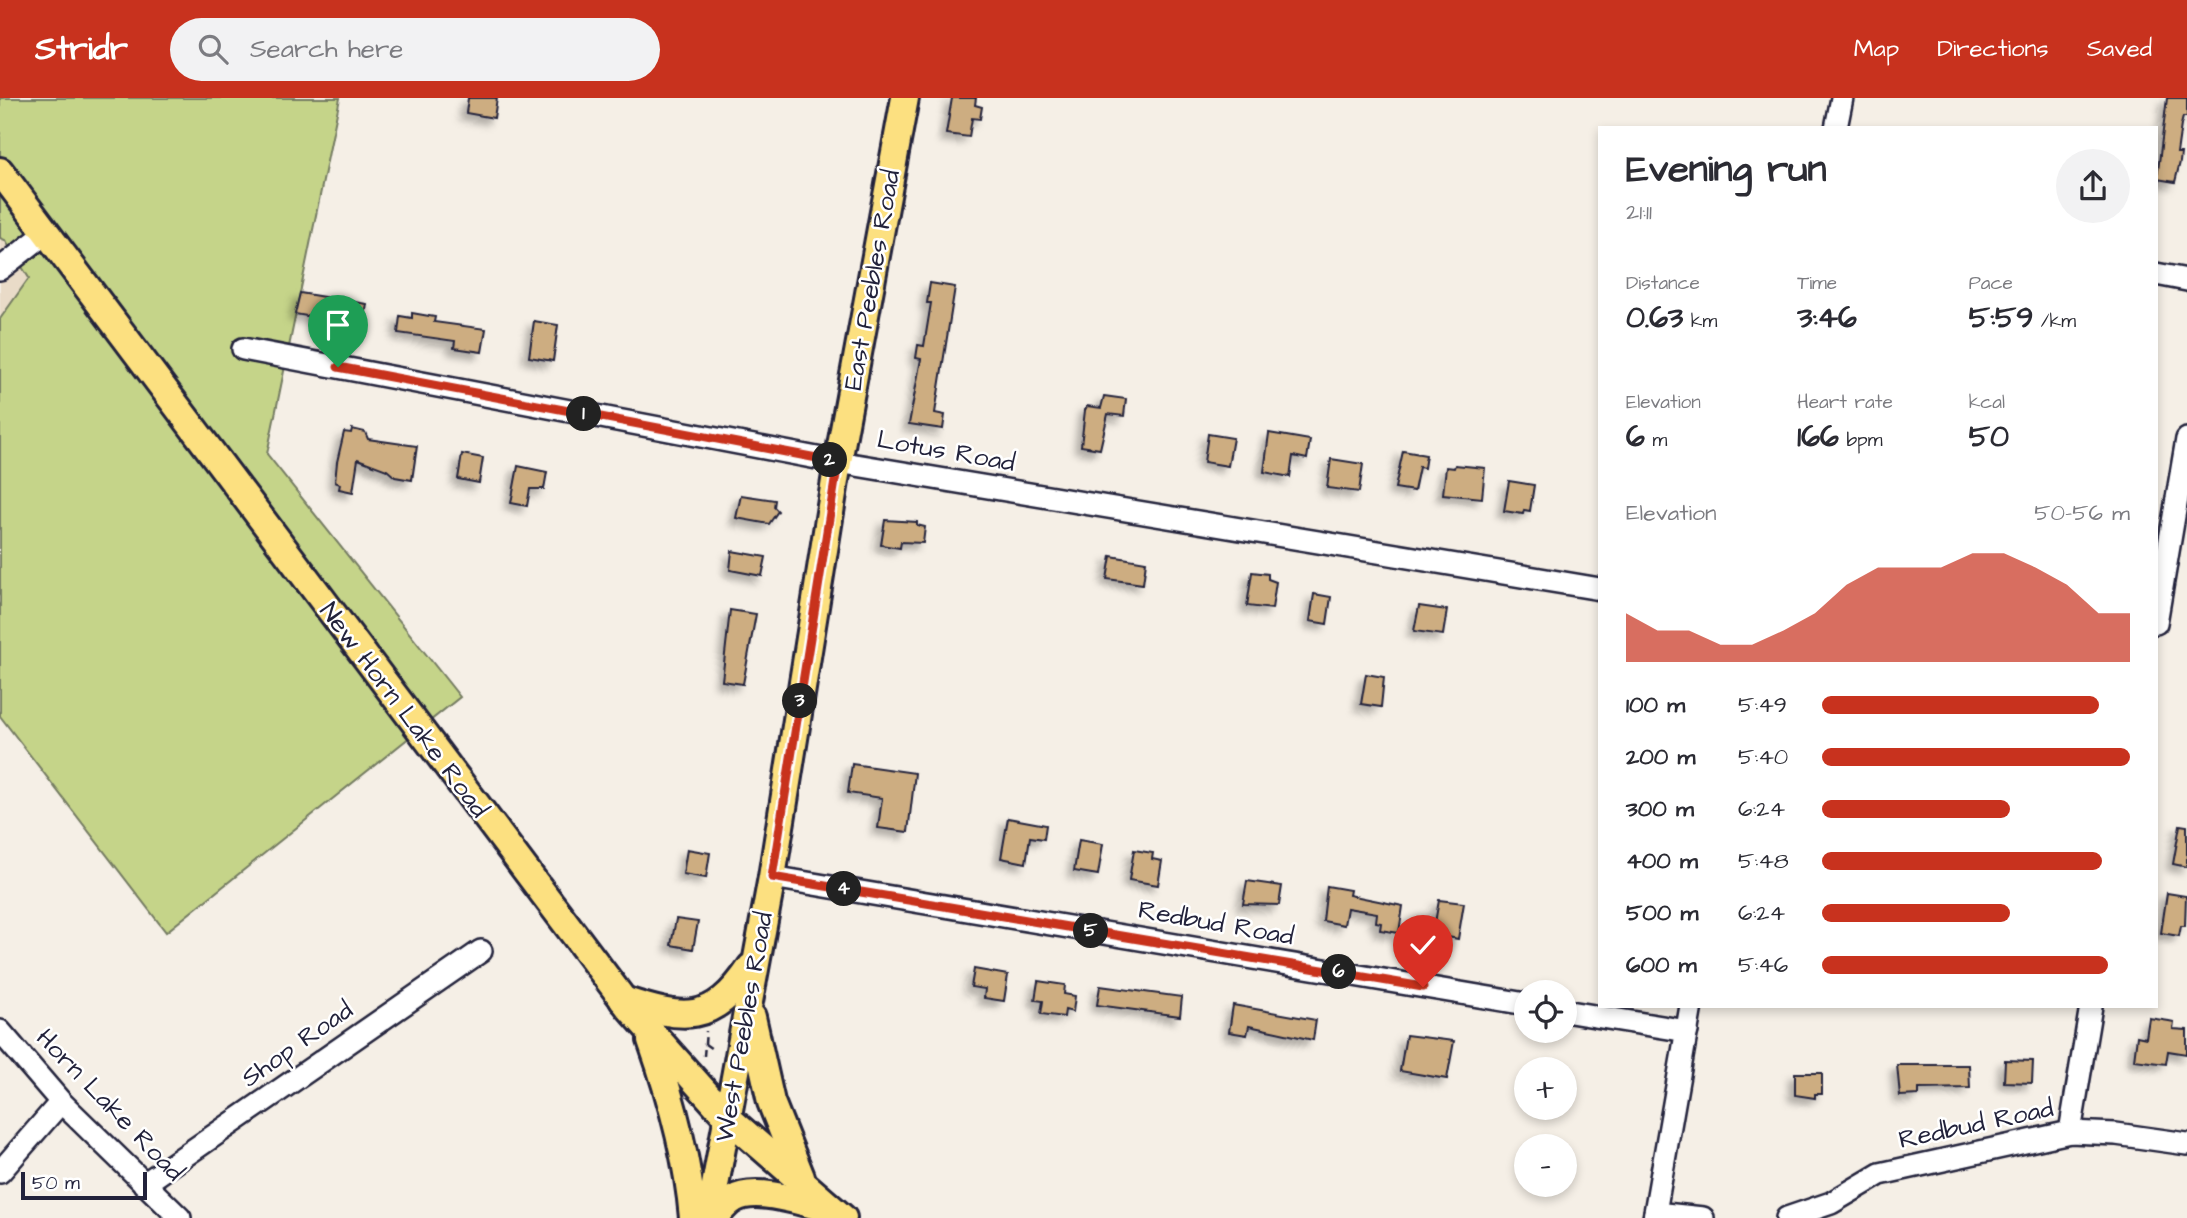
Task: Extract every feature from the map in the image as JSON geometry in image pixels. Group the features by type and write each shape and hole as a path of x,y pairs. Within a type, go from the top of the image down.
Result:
{"main road":[{"name":"East Peebles Road","path":"838,462 905,98"},
{"name":"New Horn Lake Road","path":"0,171 623,1000 728,1118 837,1214"},
{"name":"West Peebles Road","path":"712,1218 772,877 838,462"},
{"path":"623,1000 660,1013 691,1015 733,993 756,960"},
{"path":"749,999 761,1066 771,1102 783,1138 806,1188"},
{"path":"647,1028 668,1088 686,1163 693,1218"},
{"path":"712,1218 735,1198 755,1195 777,1196 837,1214"}],"street":[{"path":"1836,126 1842,98"},
{"path":"0,269 46,233"},
{"path":"2158,274 2187,280"},
{"name":"Lotus Road","path":"243,349 838,462 1598,589"},
{"path":"2158,611 2187,439"},
{"name":"Redbud Road","path":"772,877 1514,1002"},
{"name":"Shop Road","path":"144,1184 481,951"},
{"path":"1691,1008 1655,1215 1703,1218"},
{"path":"2070,1132 2091,1008"},
{"path":"1577,1013 1687,1031"},
{"name":"Horn Lake Road","path":"0,1031 61,1101 180,1218"},
{"path":"0,1172 61,1101"},
{"name":"Redbud Road","path":"1787,1218 1831,1203 1881,1174 2070,1132 2094,1131 2187,1144"}],"path":[{"path":"704,1056 706,1026"},
{"path":"705,1044 712,1049"}],"shaded area":[{"path":"0,238 5,240 29,278 0,319"}],"green space":[{"path":"0,98 340,98 267,454 460,697 166,932 0,716 0,319 29,278 5,240 0,238"}],"building":[{"path":"468,98 497,98 494,118 466,113"},
{"path":"952,98 976,98 975,105 982,107 980,119 972,118 969,137 946,134"},
{"path":"2167,98 2187,98 2187,117 2183,117 2181,125 2177,153 2181,153 2175,182 2158,179"},
{"path":"930,283 955,287 935,413 945,415 943,429 909,424 921,359 916,358 918,345 924,346 931,303 927,303"},
{"path":"300,293 367,304 363,329 295,314"},
{"path":"412,313 435,317 434,322 486,329 482,352 454,348 455,341 398,333 400,316 412,318"},
{"path":"534,321 558,325 553,361 529,357"},
{"path":"1104,396 1126,399 1124,416 1108,414 1100,449 1081,446 1085,410 1087,406 1101,408"},
{"path":"352,429 365,432 368,439 417,446 412,480 395,477 387,470 358,459 353,492 339,489 340,484 335,482 337,462 344,432 351,433"},
{"path":"1269,433 1310,440 1307,459 1293,456 1290,477 1264,472"},
{"path":"1208,434 1233,438 1228,466 1204,462"},
{"path":"1403,451 1426,455 1424,468 1419,467 1414,491 1395,488"},
{"path":"462,454 483,458 479,483 458,479"},
{"path":"1331,459 1363,464 1359,492 1327,488"},
{"path":"1455,465 1485,468 1482,498 1443,494 1446,467 1454,468"},
{"path":"518,466 547,472 544,489 530,489 527,506 511,503"},
{"path":"1509,481 1534,485 1530,511 1524,510 1523,514 1504,511"},
{"path":"741,495 775,500 774,507 778,511 769,524 736,518"},
{"path":"885,520 917,522 917,525 925,527 923,543 901,542 900,548 881,545"},
{"path":"732,551 766,557 762,576 730,570"},
{"path":"1111,556 1146,562 1143,584 1107,579"},
{"path":"1252,572 1268,574 1268,579 1276,582 1272,609 1247,606"},
{"path":"1314,594 1331,597 1327,624 1310,621"},
{"path":"1419,606 1447,610 1443,635 1414,631"},
{"path":"730,610 756,614 743,684 722,681"},
{"path":"1366,674 1384,677 1381,707 1361,704"},
{"path":"852,764 915,773 908,832 878,828 882,798 848,793"},
{"path":"1008,818 1046,825 1044,839 1030,837 1026,863 1001,858"},
{"path":"2180,825 2187,826 2187,867 2173,864"},
{"path":"1079,840 1103,844 1098,875 1074,871"},
{"path":"687,849 710,853 706,878 683,874"},
{"path":"1134,850 1153,853 1152,859 1162,861 1158,885 1129,880"},
{"path":"1247,881 1282,886 1279,905 1243,904"},
{"path":"1327,886 1350,890 1349,895 1403,906 1399,933 1380,930 1381,923 1376,922 1377,913 1347,908 1344,925 1323,921"},
{"path":"2167,893 2186,896 2185,926 2181,926 2179,936 2161,933"},
{"path":"1439,900 1464,903 1458,939 1433,934"},
{"path":"676,919 698,922 693,949 671,945"},
{"path":"974,969 1008,975 1004,1001 984,998 985,989 971,987"},
{"path":"1038,981 1065,985 1064,994 1075,996 1073,1012 1065,1010 1064,1017 1041,1014 1043,1001 1035,1000"},
{"path":"1100,986 1182,997 1180,1016 1097,1005"},
{"path":"1233,1005 1316,1020 1313,1040 1249,1026 1247,1035 1229,1032"},
{"path":"2149,1018 2174,1022 2173,1029 2187,1030 2187,1054 2168,1051 2166,1064 2134,1060 2137,1036 2146,1038"},
{"path":"1406,1035 1454,1041 1447,1079 1400,1071"},
{"path":"2005,1060 2033,1061 2032,1083 2004,1082"},
{"path":"1897,1065 1969,1065 1970,1088 1919,1089 1919,1095 1900,1096"},
{"path":"1795,1073 1822,1073 1822,1094 1815,1094 1815,1098 1795,1095"}],"route":[{"path":"338,367 838,462 772,877 1423,987"}]}
